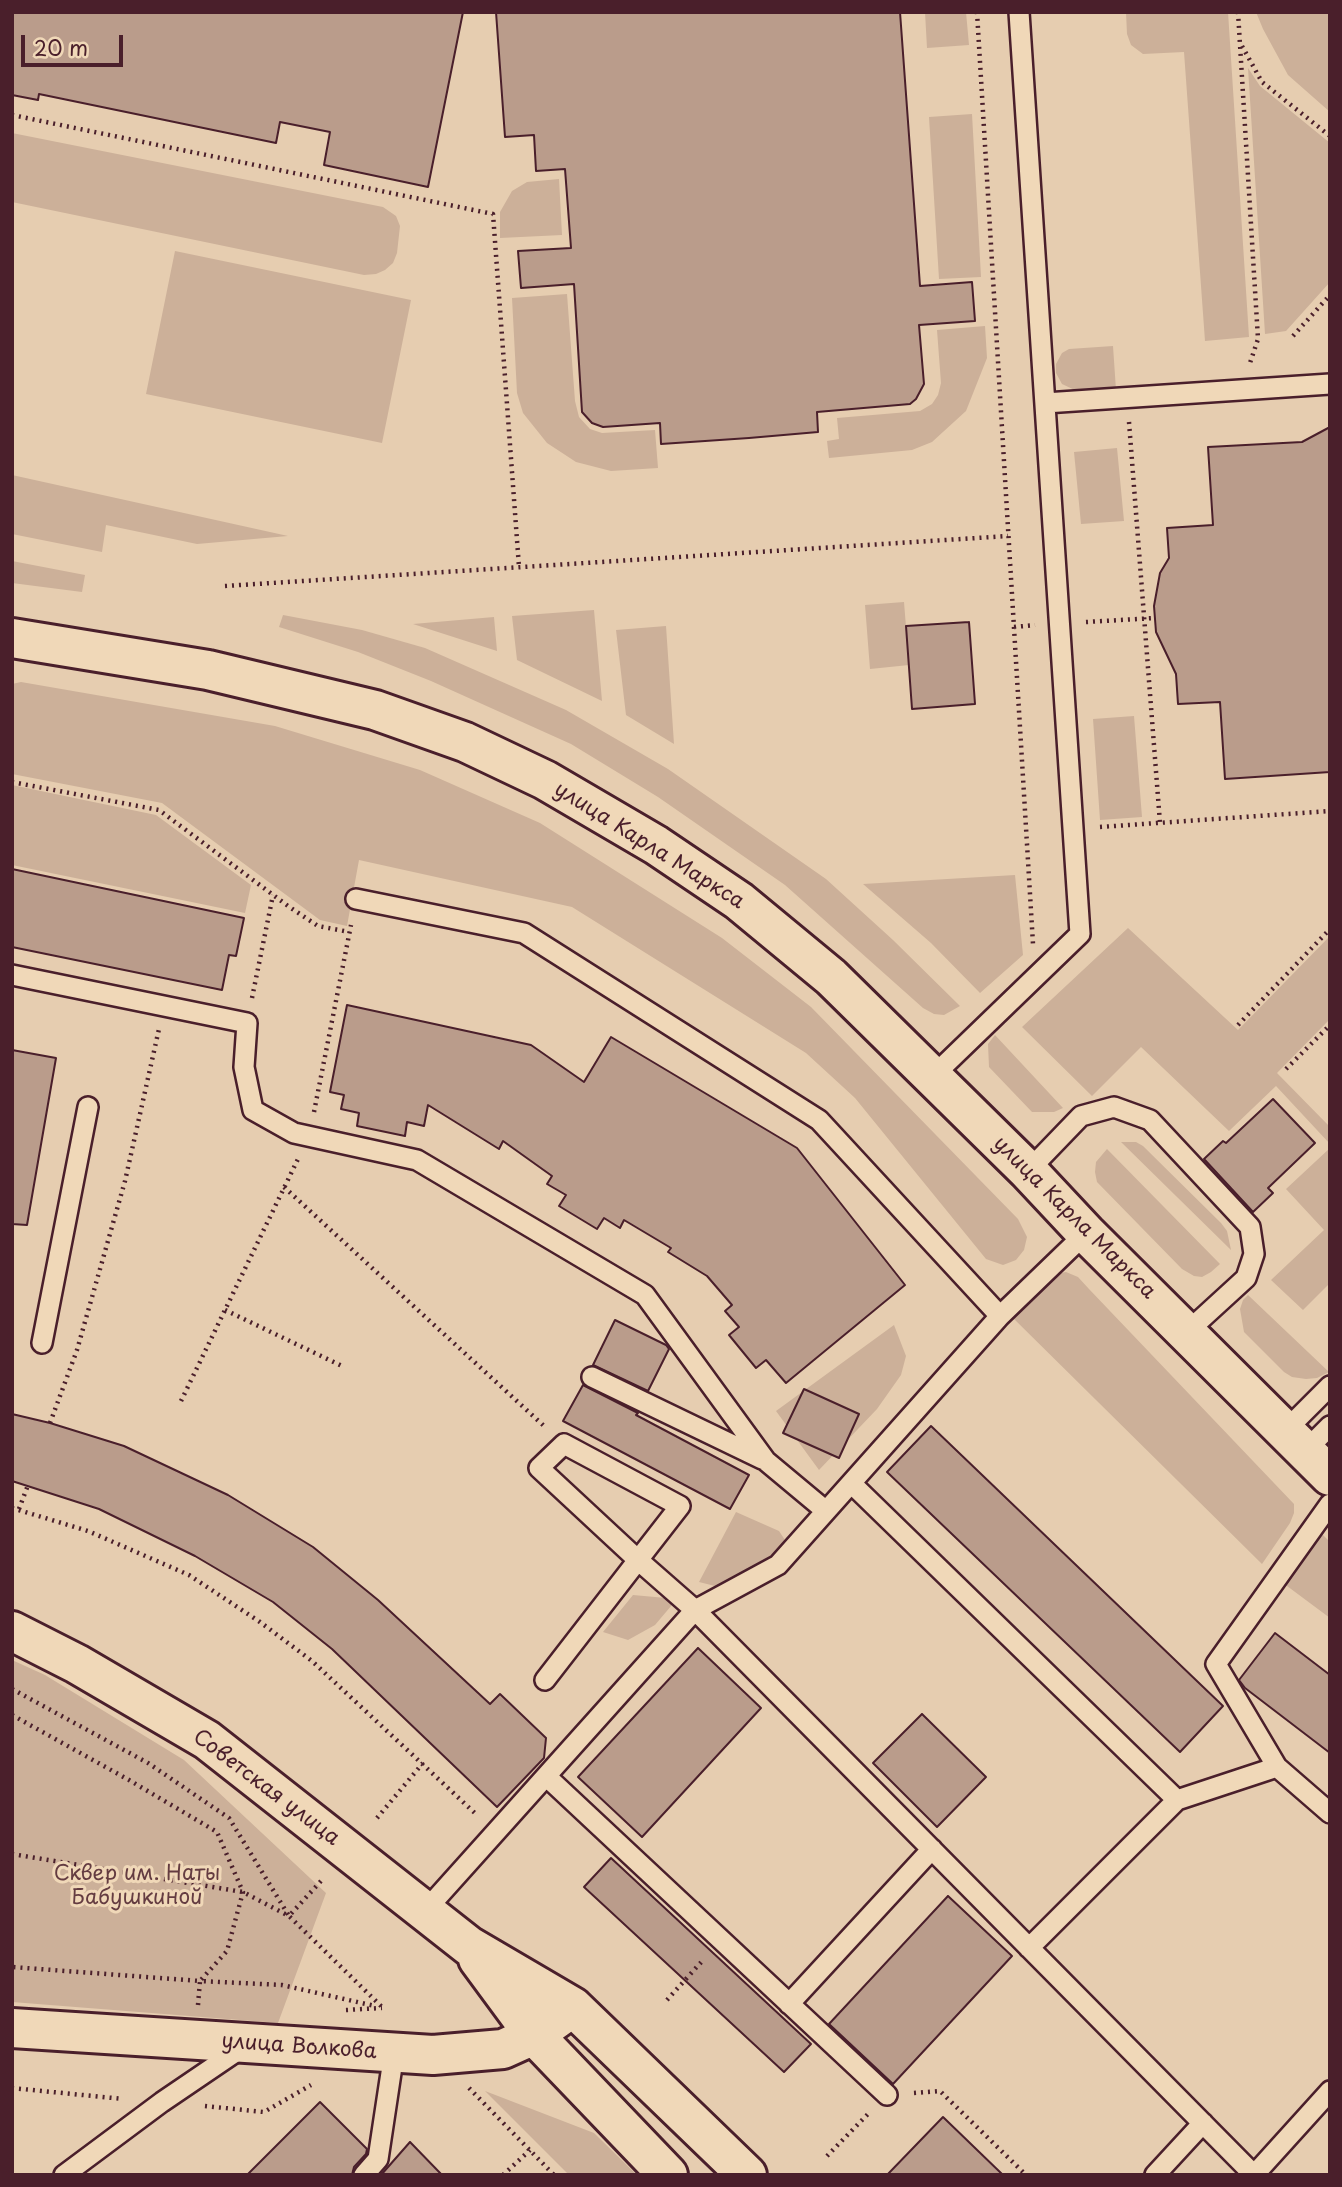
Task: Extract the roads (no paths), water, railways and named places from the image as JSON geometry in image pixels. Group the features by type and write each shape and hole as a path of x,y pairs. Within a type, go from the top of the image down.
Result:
{"street":[{"name":"улица Карла Маркса","path":"12,638 208,670 375,710 465,742 545,780 656,845 739,901 831,977 1187,1332 1313,1446"},
{"name":"Советская улица","path":"12,1631 77,1664 207,1740 469,1946 573,2007 747,2175"},
{"name":"Советская улица","path":"469,1946 534,2035 668,2175"},
{"name":"улица Волкова","path":"12,2028 394,2053 471,2053 503,2049 534,2035 573,2007"}],"lane":[{"path":"932,1077 1080,934 1019,12"},
{"path":"1045,403 1330,384"},
{"path":"356,899 524,933 819,1120 1000,1316"},
{"path":"12,975 247,1023 244,1067 253,1110 294,1133 417,1160 645,1294 766,1461"},
{"path":"42,1343 88,1107"},
{"path":"1028,1171 1081,1116 1114,1107 1150,1120 1250,1227 1254,1254 1246,1278 1187,1332"},
{"path":"425,1911 695,1610 778,1565 1000,1316 1086,1233"},
{"path":"592,1377 766,1461 826,1511"},
{"path":"1313,1446 1330,1386"},
{"path":"545,1680 638,1560 680,1506 564,1444 539,1468 638,1560 695,1610 1254,2175 1330,2091"},
{"path":"851,1483 1177,1800"},
{"path":"1330,1504 1216,1664 1277,1767 1330,1813"},
{"path":"1030,1948 1177,1800 1277,1767"},
{"path":"547,1777 887,2095"},
{"path":"789,2004 932,1849"},
{"path":"64,2175 162,2102 248,2043"},
{"path":"364,2175 378,2160 394,2053"},
{"path":"1155,2175 1203,2123"}],"park label":[{"name":"Сквер им. Наты Бабушкиной","path":"137,1886"}]}
